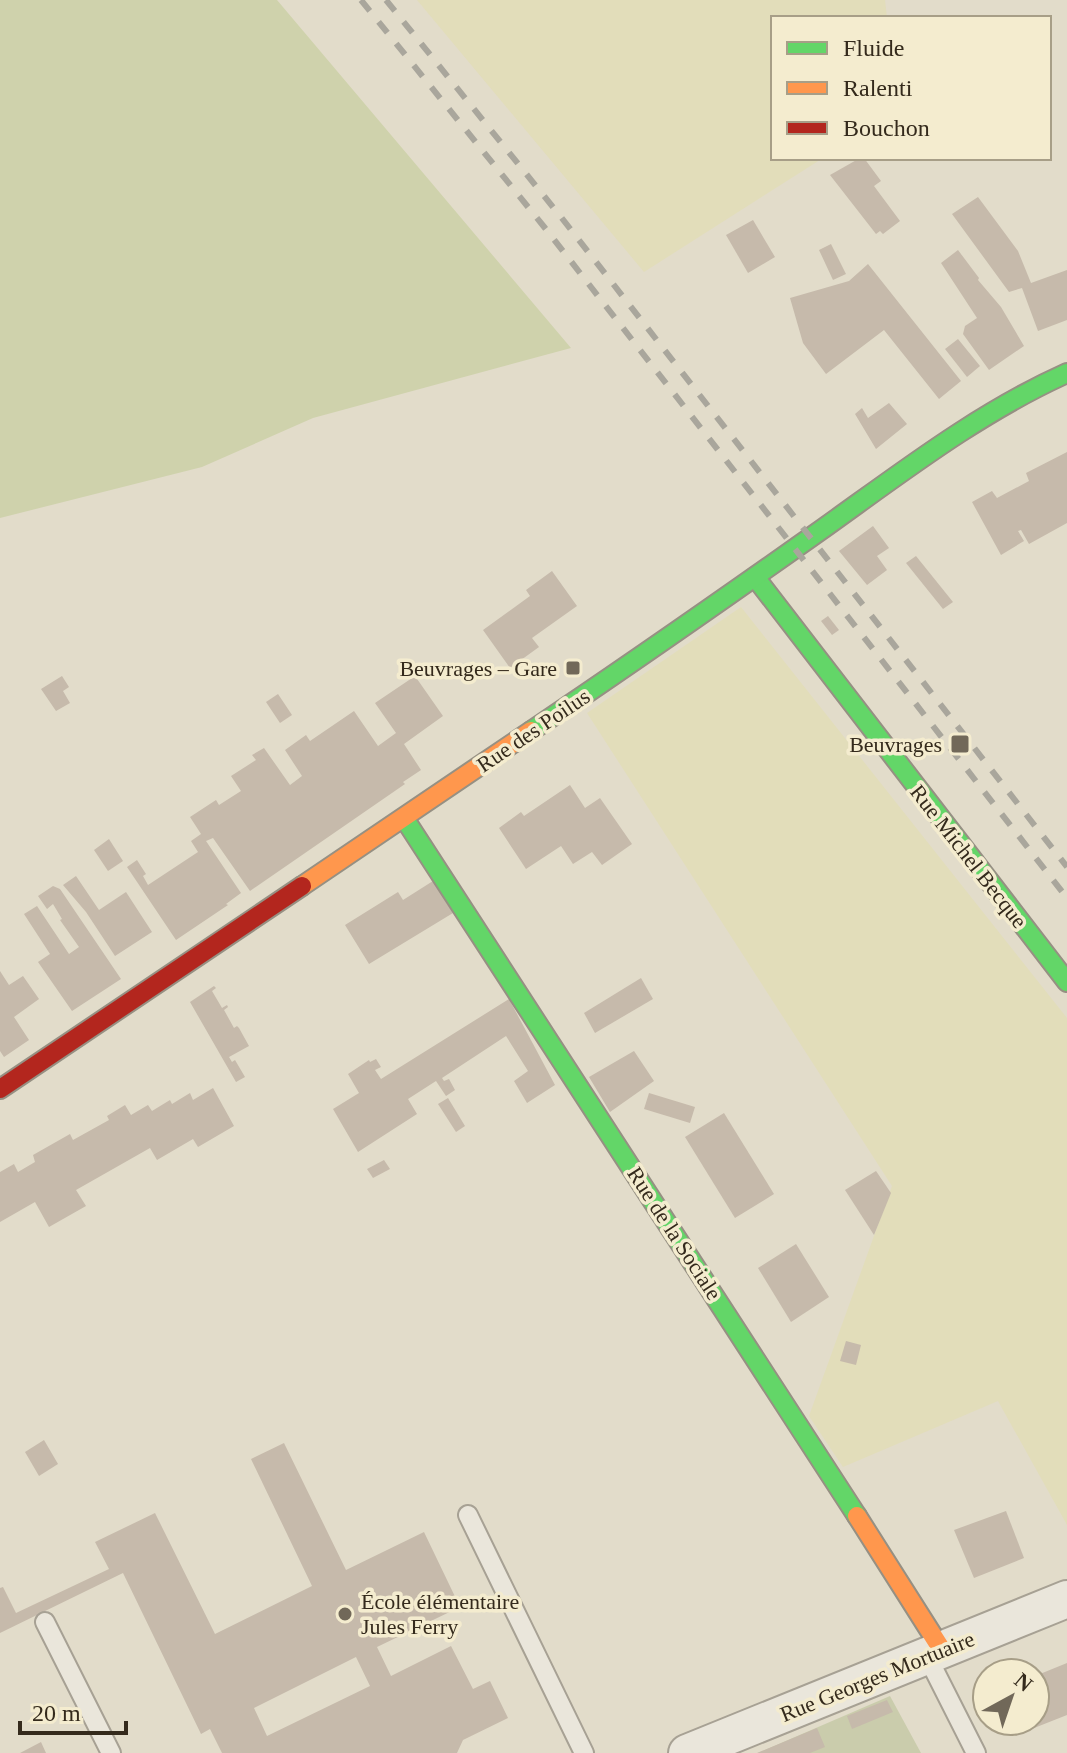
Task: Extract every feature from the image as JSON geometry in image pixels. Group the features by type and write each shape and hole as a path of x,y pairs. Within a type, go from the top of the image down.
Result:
{"street":[{"name":"Rue des Poilus","path":"0,1089 674,635 985,414 1067,373"},
{"name":"Rue Michel Becque","path":"755,577 1067,982"},
{"name":"Rue de la Sociale","path":"404,818 781,1396 935,1653"},
{"name":"Rue Georges Mortuaire","path":"687,1753 1067,1599"}],"lane":[{"path":"468,1515 584,1753"},
{"path":"45,1622 111,1753"},
{"path":"935,1653 976,1753"}],"shaded area":[{"path":"417,0 885,0 887,16 771,16 771,160 820,160 644,272"},
{"path":"741,607 1067,1018 1067,1525 998,1401 843,1467 809,1416 892,1186 587,713"}],"green space":[{"path":"0,0 277,0 571,348 313,418 202,467 0,518"},
{"path":"890,1696 921,1753 758,1753"}],"building":[{"path":"856,160 865,160 881,181 874,186 900,221 883,234 880,231 876,234 830,175"},
{"path":"978,197 1018,251 1031,283 1067,270 1067,320 1038,331 1022,288 1009,292 952,214"},
{"path":"753,220 775,257 748,273 726,235"},
{"path":"831,244 846,274 833,280 819,250"},
{"path":"958,250 1001,307 1024,346 989,370 963,334 965,326 977,318 941,263"},
{"path":"868,264 961,381 939,399 884,330 826,374 803,343 790,298 849,281"},
{"path":"958,339 980,366 967,377 945,349"},
{"path":"889,403 907,424 876,449 855,414 862,408 868,418"},
{"path":"1067,452 1067,523 1029,544 1021,530 1018,531 1024,541 1001,555 972,502 992,491 997,498 1029,481 1026,473"},
{"path":"873,526 889,548 877,556 887,570 867,585 839,551"},
{"path":"916,556 953,602 943,609 906,563"},
{"path":"552,571 577,606 532,638 539,647 510,668 483,630 530,596 526,590"},
{"path":"828,616 839,630 832,635 821,621"},
{"path":"62,676 69,687 63,691 70,703 56,711 41,689"},
{"path":"415,676 443,716 404,744 421,770 250,891 213,838 206,841 241,893 176,940 127,867 137,860 146,874 143,876 148,885 198,852 191,841 201,834 190,817 216,800 219,805 241,791 231,776 256,760 252,755 264,748 290,785 302,776 285,750 306,735 310,741 354,711 378,746 396,733 375,703"},
{"path":"278,694 292,715 280,723 266,702"},
{"path":"570,785 585,808 600,798 632,844 602,865 592,852 573,864 561,846 526,869 499,828 521,812 524,816"},
{"path":"109,839 123,861 108,871 94,850"},
{"path":"76,876 99,910 126,892 152,932 115,956 86,912 63,885"},
{"path":"433,881 453,913 369,964 345,925 398,892 403,900"},
{"path":"53,886 60,889 121,979 72,1011 38,962 50,954 24,914 37,906 69,954 79,947 53,904 47,909 38,896"},
{"path":"0,971 9,985 23,976 39,999 14,1017 29,1040 4,1057 0,1051"},
{"path":"641,978 653,999 595,1033 584,1013"},
{"path":"214,986 216,988 212,991 222,1008 227,1005 224,1010 249,1046 229,1057 232,1062 235,1060 245,1077 236,1082 190,1002"},
{"path":"509,999 555,1085 527,1103 514,1081 528,1071 506,1036 442,1078 444,1081 449,1079 455,1090 446,1096 436,1081 408,1099 417,1114 358,1152 333,1109 359,1093 348,1074 369,1060 376,1059 381,1067 375,1070 381,1079"},
{"path":"634,1051 654,1081 610,1112 589,1077"},
{"path":"213,1088 234,1126 198,1147 193,1139 157,1160 150,1148 76,1190 86,1206 49,1227 35,1202 0,1222 0,1172 14,1164 18,1172 35,1162 33,1155 70,1134 73,1140 109,1120 107,1116 125,1105 131,1115 148,1105 152,1111 190,1093 193,1100"},
{"path":"649,1093 695,1107 690,1123 644,1109"},
{"path":"448,1098 465,1126 456,1132 438,1104"},
{"path":"724,1113 774,1194 735,1218 685,1137"},
{"path":"384,1160 390,1169 373,1178 367,1169"},
{"path":"876,1171 891,1193 874,1235 845,1190"},
{"path":"796,1244 829,1297 791,1322 758,1268"},
{"path":"846,1341 861,1345 856,1365 840,1361"},
{"path":"44,1440 58,1464 39,1476 25,1452"},
{"path":"284,1443 346,1570 424,1532 460,1607 377,1647 391,1676 451,1646 473,1689 490,1681 508,1718 463,1740 457,1753 222,1753 210,1729 201,1734 123,1573 0,1633 0,1588 3,1587 16,1613 109,1569 95,1542 155,1513 215,1634 312,1586 251,1459","holes":["356,1657 370,1686 267,1736 254,1708"]},
{"path":"1006,1511 1024,1558 974,1578 954,1530"},
{"path":"1067,1663 1067,1715 1051,1721 1051,1670"},
{"path":"887,1700 893,1712 852,1729 847,1716"},
{"path":"817,1728 825,1747 810,1753 757,1753"},
{"path":"41,1742 46,1753 20,1753"}],"railway":[{"path":"361,0 545,228 1067,898"},
{"path":"386,0 561,217 1067,867"}],"traffic: fast":[{"path":"531,731 941,445 1002,406 1067,373"},
{"path":"755,577 1067,982"},
{"path":"404,818 857,1516"}],"traffic: slow":[{"path":"302,886 531,731"},
{"path":"857,1516 942,1650"}],"traffic: jam":[{"path":"0,1089 302,886"}],"place":[{"name":"Beuvrages – Gare","path":"573,668"},
{"name":"Beuvrages","path":"960,744"},
{"name":"École élémentaire Jules Ferry","path":"345,1614"}]}
